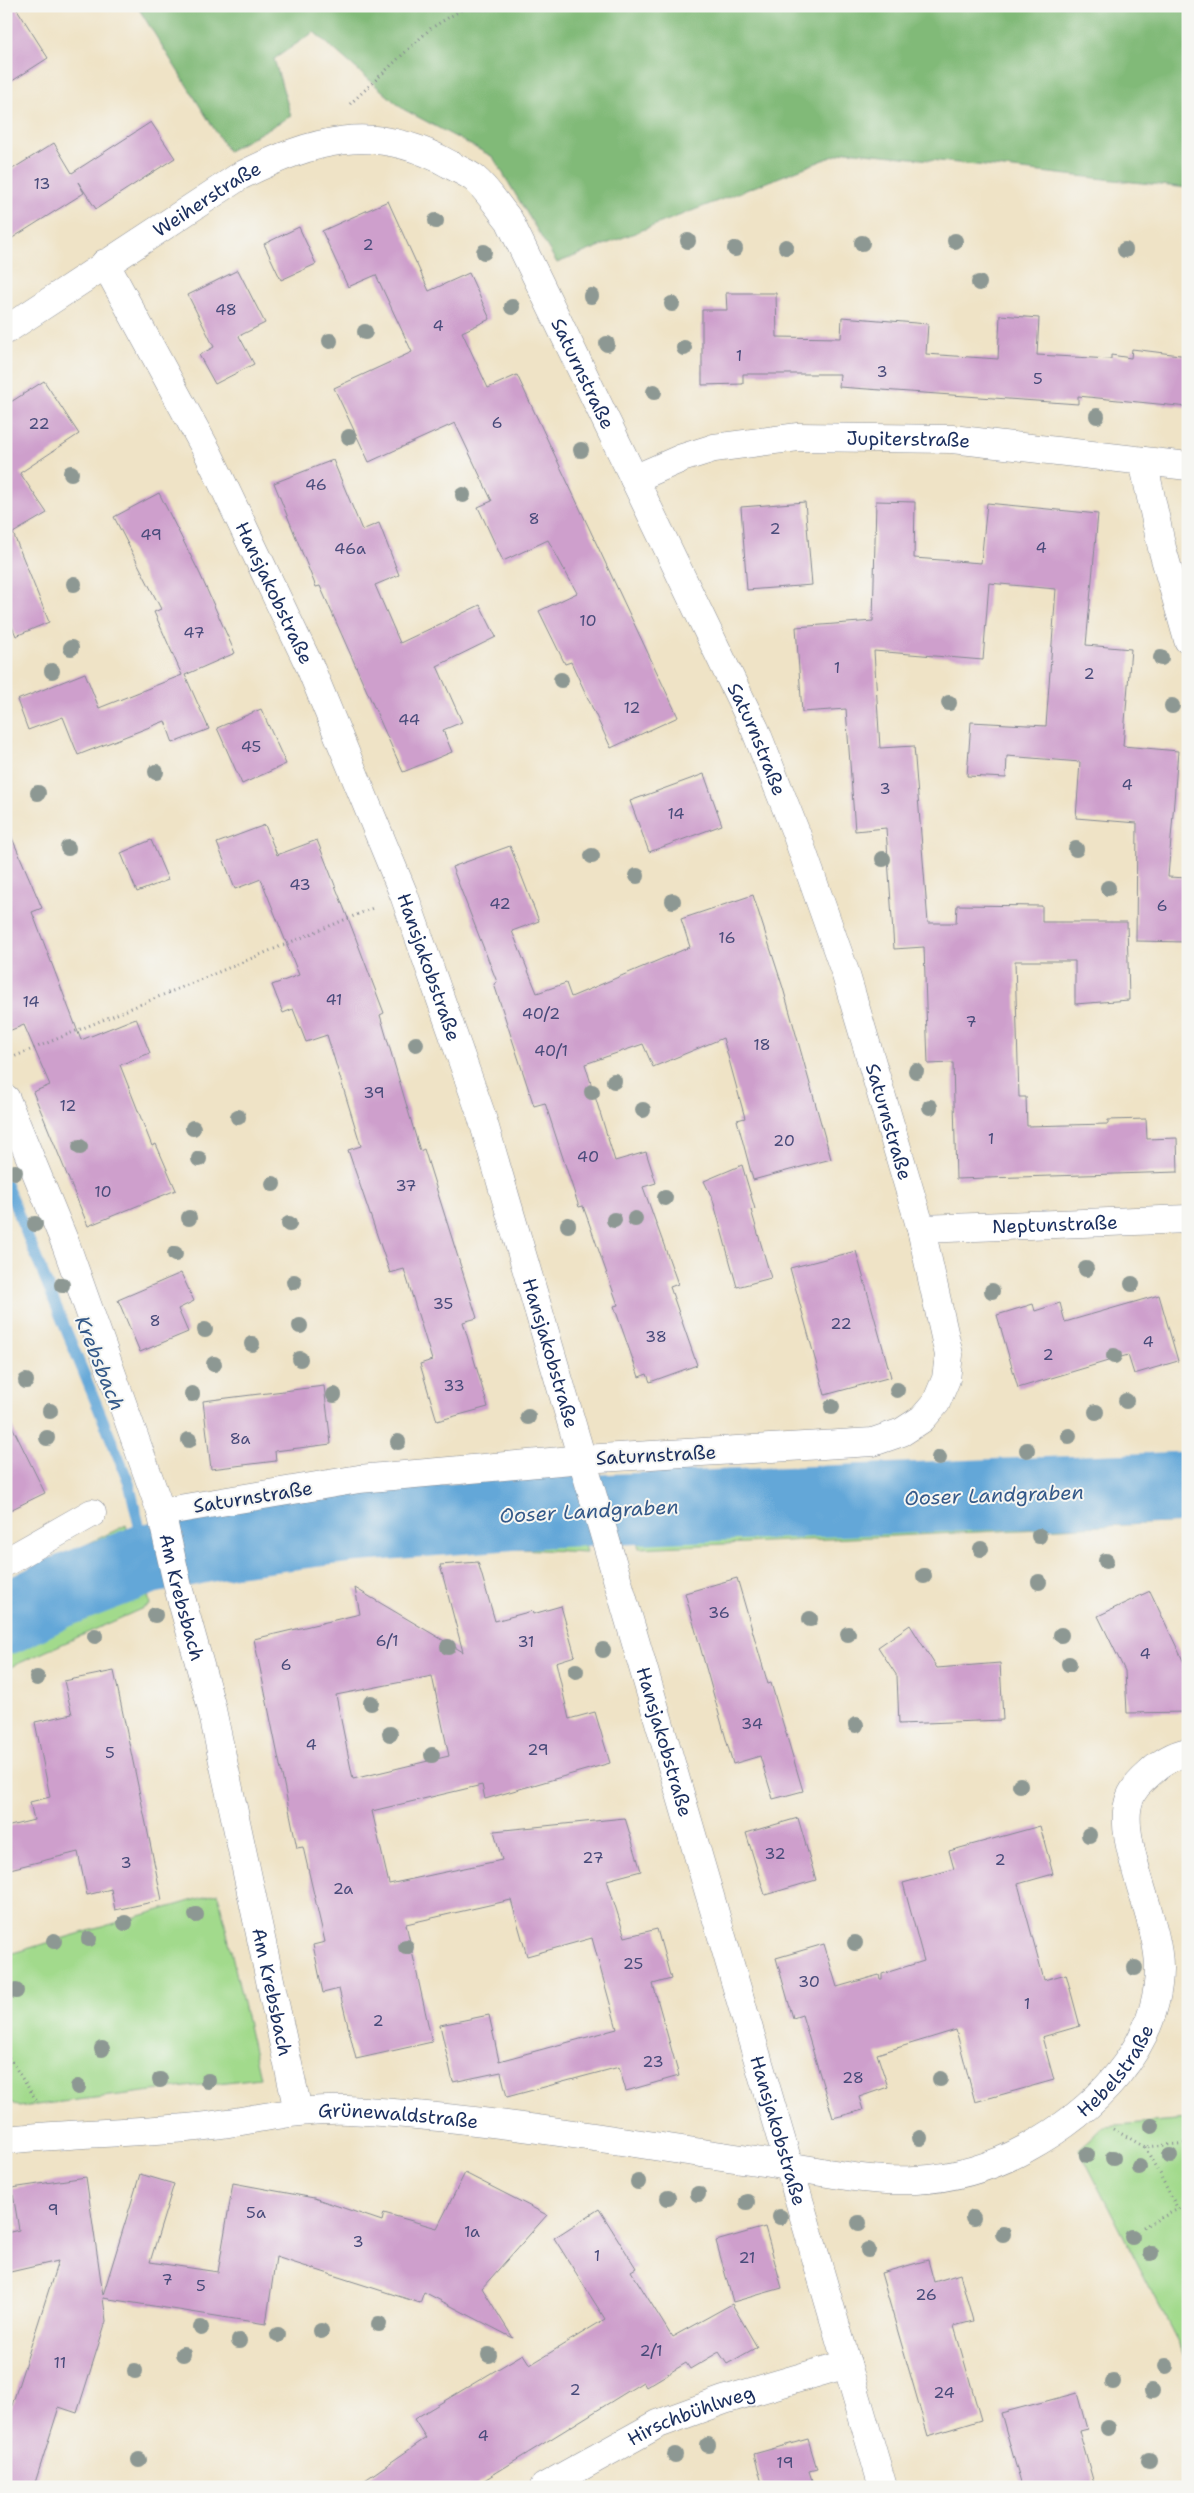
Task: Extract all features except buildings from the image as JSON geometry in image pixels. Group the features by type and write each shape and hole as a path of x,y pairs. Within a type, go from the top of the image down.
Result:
{"street":[{"name":"Weiherstraße","path":"6,330 240,176 274,159 312,146 347,139 385,140 431,154"},
{"name":"Saturnstraße","path":"161,1512 359,1480 586,1468 873,1442 902,1432 922,1419 936,1403 946,1379 949,1355 921,1229 842,959 796,833 743,703 509,220 475,179 431,154"},
{"name":"Hansjakobstraße","path":"105,264 208,453 310,667 404,895 481,1114 612,1555 882,2487"},
{"name":"Jupiterstraße","path":"634,479 682,458 714,448 745,442 798,437 952,439 1188,466"},
{"path":"1143,461 1162,548 1188,640"},
{"name":"Am Krebsbach","path":"6,1099 66,1245 169,1539 178,1586 211,1705 298,2111"},
{"name":"Neptunstraße","path":"921,1229 1188,1219"},
{"path":"6,1562 92,1513"},
{"name":"Hebelstraße","path":"789,2165 850,2177 916,2180 975,2171 1018,2153 1056,2133 1082,2112 1117,2076 1141,2042 1156,2003 1160,1966 1152,1922 1126,1822 1130,1797 1140,1782 1156,1766 1176,1754 1188,1752"},
{"name":"Grünewaldstraße","path":"6,2140 199,2127 298,2111 343,2110 447,2117 789,2165"},
{"name":"Hirschbühlweg","path":"544,2487 658,2424 724,2400 847,2364"}],"path":[{"path":"347,139 346,108 432,28 468,6"},
{"path":"6,1060 404,895"},
{"path":"6,2053 29,2091 64,2135"},
{"path":"1082,2112 1145,2147 1178,2209"},
{"path":"1145,2147 1188,2143"},
{"path":"1143,2227 1188,2204"}],"green space":[{"path":"137,6 1188,6 1188,188 847,151 557,263 493,157 403,109 314,32 274,59 291,116 228,151"},
{"path":"1188,1457 1188,1522 639,1548 620,1481"},
{"path":"563,1476 586,1552 470,1548 423,1549 326,1560 205,1582 189,1530"},
{"path":"126,1525 130,1542 117,1557 6,1603 6,1584"},
{"path":"144,1573 150,1605 6,1669 6,1634"},
{"path":"218,1893 260,2078 20,2107 6,2100 6,1955"},
{"path":"1188,2119 1188,2362 1079,2149 1105,2126"}],"waterway":[{"name":"Krebsbach","path":"6,1184 129,1483 147,1559"},
{"name":"Ooser Landgraben","path":"6,1619 58,1593 147,1559 230,1542 350,1527 545,1512 1188,1487"}]}
